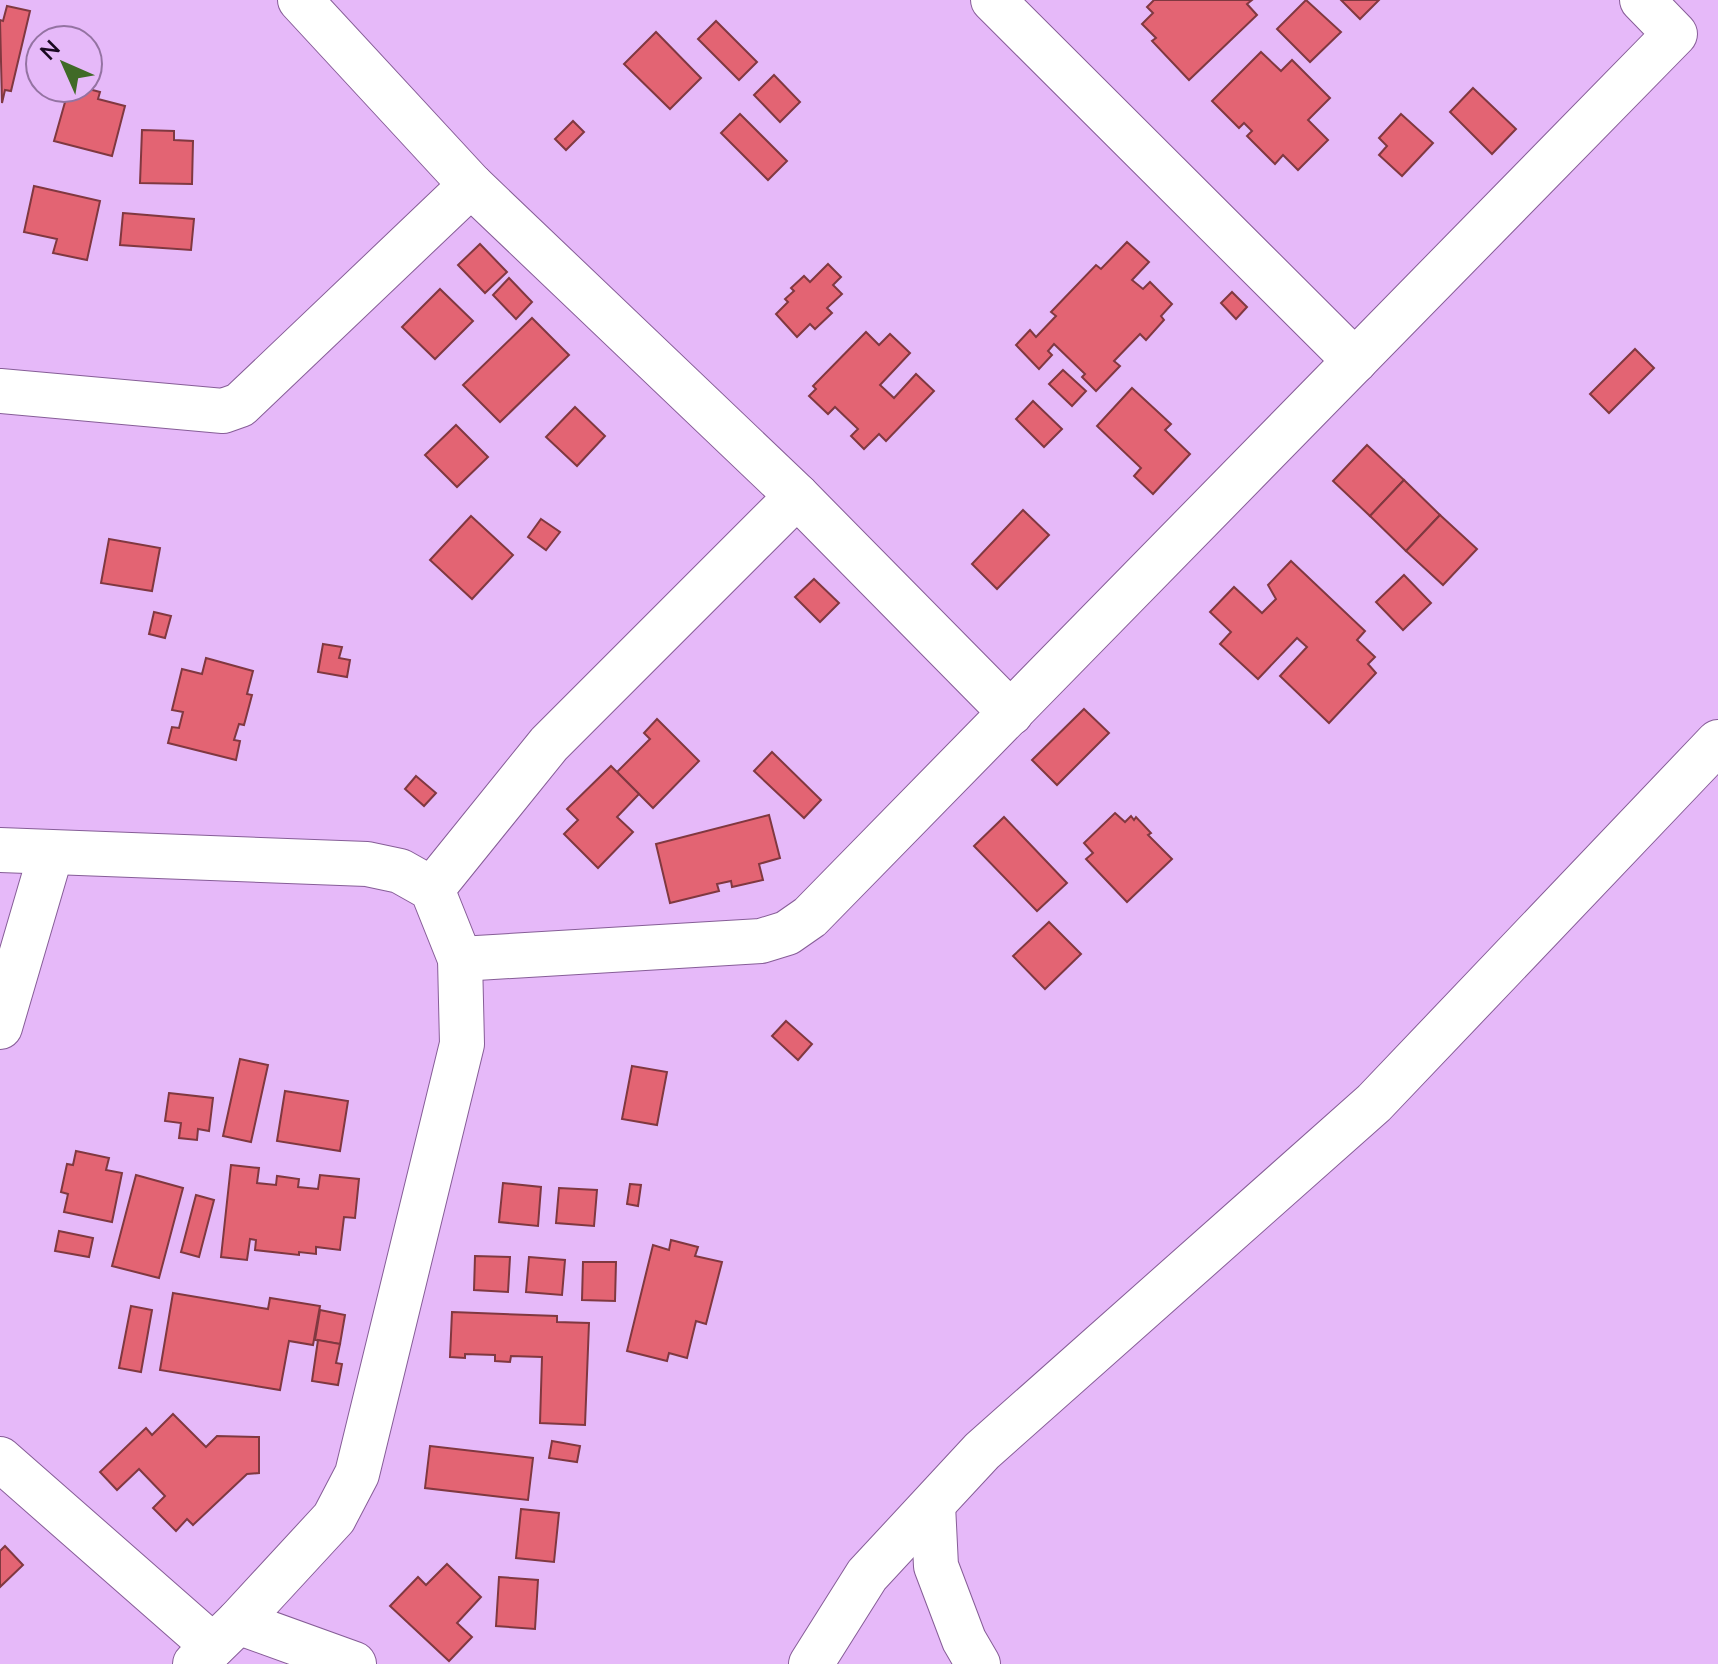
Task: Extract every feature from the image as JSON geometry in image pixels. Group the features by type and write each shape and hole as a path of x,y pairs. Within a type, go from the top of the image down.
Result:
{"street":[{"path":"300,0 471,185 797,496 1011,713"},
{"path":"993,0 1355,361"},
{"path":"460,959 761,941 787,933 810,917 1675,34 1642,0"},
{"path":"0,391 223,411 240,405 471,185"},
{"path":"432,889 549,744 797,496"},
{"path":"811,1664 867,1575 982,1451 1374,1103 1718,742"},
{"path":"0,850 367,864 400,871 432,889 460,959 462,1044 357,1474 334,1518 215,1644"},
{"path":"0,1027 51,853"},
{"path":"0,1459 215,1644 354,1664"},
{"path":"933,1505 936,1566 964,1640 978,1664"}],"building":[{"path":"1154,0 1252,0 1247,4 1257,15 1189,80 1152,41 1156,38 1142,24 1153,13 1147,7"},
{"path":"1306,0 1341,32 1310,62 1277,29"},
{"path":"1341,0 1379,0 1360,19"},
{"path":"7,6 30,11 27,24 24,24 11,91 5,90 2,103 0,20 3,21"},
{"path":"716,21 757,62 739,80 698,39"},
{"path":"656,32 701,78 670,109 624,64"},
{"path":"1261,52 1281,71 1292,60 1330,98 1308,120 1328,140 1298,170 1283,155 1275,164 1247,136 1252,131 1244,123 1239,128 1212,101"},
{"path":"774,75 800,102 780,122 754,95"},
{"path":"1473,88 1516,129 1492,154 1450,112"},
{"path":"104,101 125,106 112,156 54,141 64,104 104,104"},
{"path":"740,114 787,161 768,180 721,133"},
{"path":"1401,114 1433,143 1402,176 1379,155 1387,146 1379,138"},
{"path":"573,121 584,132 566,150 555,139"},
{"path":"142,130 174,131 174,140 193,141 192,184 140,183"},
{"path":"34,186 100,201 87,260 53,253 57,239 24,232"},
{"path":"123,213 194,219 191,250 120,245"},
{"path":"1127,242 1149,262 1132,280 1143,289 1150,282 1172,304 1161,316 1164,320 1146,340 1140,334 1114,361 1120,366 1096,391 1082,377 1085,374 1054,344 1048,351 1052,355 1039,369 1016,345 1030,330 1036,337 1056,316 1051,312 1096,265 1101,269"},
{"path":"480,244 507,272 485,293 458,265"},
{"path":"828,264 841,277 833,285 842,294 827,308 832,313 815,329 810,324 797,337 776,314 788,302 785,299 794,291 791,288 804,276 810,282"},
{"path":"509,278 532,302 516,319 493,295"},
{"path":"440,289 473,321 435,359 402,327"},
{"path":"1232,292 1247,307 1236,319 1221,303"},
{"path":"532,318 569,355 500,422 463,385"},
{"path":"866,332 879,345 890,334 910,353 880,385 894,398 916,374 934,391 886,441 879,434 864,449 851,436 858,429 835,407 828,414 809,396 816,389 813,386"},
{"path":"1635,349 1654,368 1609,413 1590,394"},
{"path":"1063,370 1086,391 1072,406 1049,384"},
{"path":"1132,388 1171,424 1165,430 1190,454 1153,494 1134,476 1141,468 1097,426"},
{"path":"1033,401 1062,429 1044,447 1016,419"},
{"path":"575,407 605,436 577,466 546,437"},
{"path":"456,425 488,457 457,487 425,455"},
{"path":"1367,445 1404,480 1370,516 1333,481"},
{"path":"1404,480 1440,515 1406,551 1370,516"},
{"path":"1023,510 1049,535 997,589 972,564"},
{"path":"1440,515 1477,549 1443,585 1406,551"},
{"path":"471,516 513,555 472,599 430,560"},
{"path":"541,519 560,532 546,550 528,537"},
{"path":"109,539 160,548 152,591 101,583"},
{"path":"1291,561 1365,631 1357,640 1375,657 1368,664 1376,673 1329,723 1280,676 1307,647 1297,638 1258,679 1220,644 1231,632 1210,612 1234,587 1262,613 1276,599 1268,585"},
{"path":"1404,575 1431,603 1403,630 1376,602"},
{"path":"814,579 839,603 820,622 795,597"},
{"path":"154,612 171,616 165,638 149,634"},
{"path":"323,644 342,647 339,658 350,660 347,677 318,672"},
{"path":"206,658 253,671 247,694 252,695 244,725 239,724 234,740 240,741 236,760 168,743 172,727 179,728 183,712 172,710 182,669 202,674"},
{"path":"1084,709 1109,733 1057,785 1032,760"},
{"path":"657,719 699,761 653,808 617,772 650,739 644,733"},
{"path":"772,752 821,800 804,818 754,771"},
{"path":"611,766 639,794 617,817 633,832 598,868 564,834 578,820 567,809"},
{"path":"416,776 436,793 424,806 405,789"},
{"path":"1115,813 1125,822 1131,816 1134,820 1136,817 1151,833 1148,835 1172,859 1127,902 1086,859 1093,853 1084,843"},
{"path":"769,815 780,858 759,864 763,880 732,887 731,881 717,884 719,891 670,903 656,844"},
{"path":"1004,817 1067,883 1037,911 974,846"},
{"path":"1049,922 1081,954 1045,989 1013,956"},
{"path":"786,1021 812,1044 798,1060 772,1036"},
{"path":"240,1059 268,1065 251,1142 223,1136"},
{"path":"632,1066 667,1072 657,1125 622,1119"},
{"path":"285,1091 348,1101 340,1151 277,1141"},
{"path":"169,1093 213,1098 209,1131 198,1129 197,1140 179,1138 181,1123 165,1121"},
{"path":"76,1151 109,1158 106,1170 122,1173 112,1222 64,1212 68,1194 61,1192 67,1164 73,1165"},
{"path":"231,1165 259,1168 257,1183 276,1185 277,1176 299,1179 298,1187 318,1189 320,1175 359,1179 355,1218 344,1217 340,1250 316,1247 316,1254 299,1252 299,1255 255,1250 256,1240 250,1239 247,1260 221,1257"},
{"path":"136,1175 183,1188 159,1278 112,1266"},
{"path":"503,1183 541,1187 538,1226 499,1222"},
{"path":"630,1184 641,1185 638,1206 627,1204"},
{"path":"559,1188 597,1190 594,1226 556,1223"},
{"path":"196,1195 214,1200 199,1257 181,1252"},
{"path":"59,1231 93,1238 89,1257 55,1251"},
{"path":"671,1240 698,1247 695,1256 722,1262 706,1324 696,1321 687,1358 669,1353 667,1361 627,1351 653,1245 669,1250"},
{"path":"475,1256 510,1257 508,1292 474,1290"},
{"path":"529,1257 565,1260 562,1295 526,1292"},
{"path":"583,1262 616,1262 615,1301 582,1300"},
{"path":"173,1293 268,1309 270,1298 320,1306 313,1345 289,1341 280,1390 160,1370"},
{"path":"131,1306 152,1310 141,1372 119,1368"},
{"path":"320,1310 345,1315 340,1344 315,1340"},
{"path":"452,1312 557,1316 557,1322 589,1323 585,1425 540,1423 542,1357 511,1356 510,1362 495,1361 495,1355 450,1357"},
{"path":"318,1340 340,1344 336,1363 342,1364 338,1385 312,1381"},
{"path":"173,1414 206,1447 217,1436 259,1437 259,1473 247,1474 193,1525 187,1519 176,1531 153,1508 165,1496 139,1469 117,1490 100,1472 146,1428 152,1435"},
{"path":"552,1441 580,1446 577,1462 549,1458"},
{"path":"430,1446 533,1458 528,1500 425,1488"},
{"path":"521,1509 559,1513 554,1562 516,1558"},
{"path":"5,1546 23,1565 0,1587 0,1551"},
{"path":"447,1564 481,1597 457,1623 472,1637 449,1661 390,1606 418,1577 426,1585"},
{"path":"499,1577 538,1580 535,1629 496,1626"}]}
